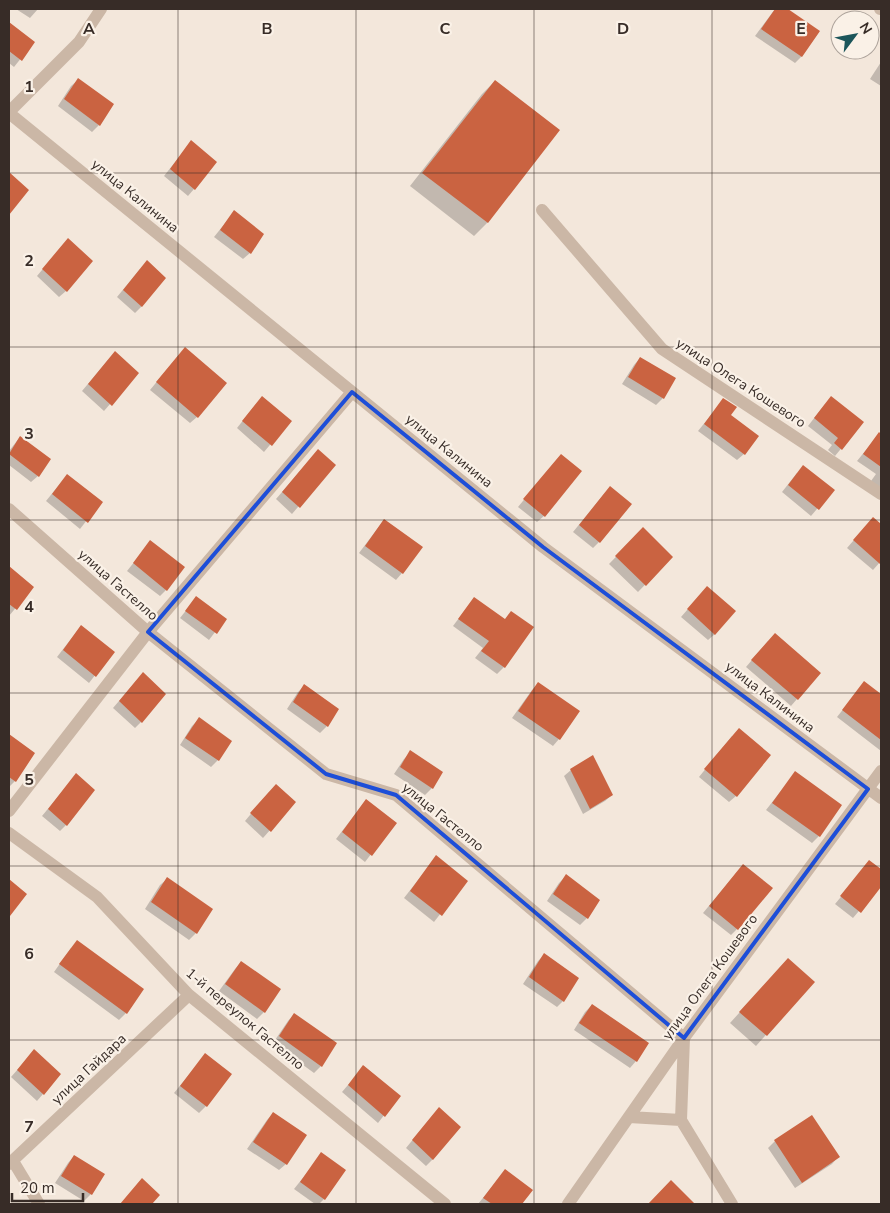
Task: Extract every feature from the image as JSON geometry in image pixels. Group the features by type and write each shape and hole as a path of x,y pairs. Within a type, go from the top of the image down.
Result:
{"street":[{"path":"9,113 79,42 101,9"},
{"name":"улица Калинина","path":"9,113 543,547 881,798"},
{"name":"улица Олега Кошевого","path":"542,210 662,349 881,494"},
{"path":"9,811 148,632 352,392"},
{"name":"улица Гастелло","path":"9,510 148,632 326,774 396,795 684,1038"},
{"name":"улица Олега Кошевого","path":"568,1204 684,1038 881,771"},
{"name":"1-й переулок Гастелло","path":"9,833 97,897 189,995 445,1204"},
{"name":"улица Гайдара","path":"11,1162 189,995"},
{"path":"684,1038 681,1120 732,1204"},
{"path":"629,1117 681,1120"},
{"path":"11,1162 39,1204"}],"highlighted area":[{"path":"352,392 543,547 868,789 684,1038 396,795 326,774 148,632"}],"building":[{"path":"775,9 788,9 820,31 802,57 761,29"},
{"path":"9,22 35,42 22,61 9,51"},
{"path":"78,78 114,104 100,126 64,99"},
{"path":"495,80 560,130 488,223 422,173"},
{"path":"191,140 217,162 195,190 170,169"},
{"path":"9,172 29,190 9,215"},
{"path":"234,210 264,234 251,254 220,230"},
{"path":"68,238 93,261 67,292 42,269"},
{"path":"147,260 166,278 142,307 123,290"},
{"path":"185,347 227,383 198,418 156,382"},
{"path":"115,351 139,373 112,406 88,384"},
{"path":"640,357 676,378 664,399 628,377"},
{"path":"262,396 292,421 272,446 242,421"},
{"path":"831,396 864,422 842,450 834,443 838,438 814,418"},
{"path":"723,398 737,407 731,415 759,436 745,455 704,424"},
{"path":"879,432 881,434 881,467 863,454"},
{"path":"20,436 51,459 39,477 9,454"},
{"path":"318,449 336,465 300,508 282,492"},
{"path":"561,454 582,471 545,517 523,499"},
{"path":"803,465 835,490 819,510 788,485"},
{"path":"67,474 103,502 88,523 52,494"},
{"path":"610,486 632,504 600,543 579,525"},
{"path":"873,517 881,524 880,564 853,540"},
{"path":"384,519 423,547 403,574 365,546"},
{"path":"643,527 673,557 646,586 615,556"},
{"path":"150,540 185,567 167,591 133,563"},
{"path":"9,566 34,587 17,610 9,604"},
{"path":"707,586 736,611 715,635 687,609"},
{"path":"196,596 227,619 217,634 185,611"},
{"path":"474,597 505,619 511,611 534,627 505,668 481,651 489,641 458,619"},
{"path":"81,625 115,652 96,677 63,650"},
{"path":"775,633 821,673 798,700 751,660"},
{"path":"143,672 166,694 142,723 119,701"},
{"path":"864,681 881,694 881,740 842,710"},
{"path":"538,682 580,711 560,740 518,711"},
{"path":"304,684 339,709 328,727 293,702"},
{"path":"199,717 232,741 219,761 185,738"},
{"path":"739,728 771,755 737,797 704,769"},
{"path":"9,734 35,753 16,782 9,777"},
{"path":"410,750 443,772 433,789 400,767"},
{"path":"593,755 613,795 590,809 570,769"},
{"path":"795,771 842,805 820,837 772,803"},
{"path":"76,773 95,790 67,826 48,809"},
{"path":"276,784 296,802 271,832 250,813"},
{"path":"366,799 397,823 372,856 342,832"},
{"path":"436,855 468,881 442,916 410,891"},
{"path":"869,860 881,869 881,887 861,913 840,896"},
{"path":"743,864 773,888 738,930 709,906"},
{"path":"566,874 600,900 588,919 553,894"},
{"path":"167,877 213,909 197,934 151,902"},
{"path":"9,879 27,894 10,916 9,915"},
{"path":"77,940 144,989 127,1014 59,964"},
{"path":"544,953 579,978 564,1002 529,977"},
{"path":"788,958 815,982 767,1036 739,1012"},
{"path":"241,961 281,989 265,1013 225,984"},
{"path":"592,1004 649,1043 637,1062 579,1023"},
{"path":"294,1013 337,1043 322,1067 279,1036"},
{"path":"34,1049 61,1074 44,1095 17,1070"},
{"path":"205,1053 232,1074 207,1107 180,1086"},
{"path":"363,1065 401,1096 385,1117 348,1085"},
{"path":"439,1107 461,1127 433,1160 412,1140"},
{"path":"273,1112 307,1135 287,1165 253,1142"},
{"path":"812,1115 840,1157 802,1183 774,1140"},
{"path":"321,1152 346,1170 325,1200 300,1182"},
{"path":"74,1155 105,1174 92,1195 61,1176"},
{"path":"505,1169 533,1190 522,1204 492,1204 483,1198"},
{"path":"142,1178 160,1195 152,1204 120,1204"},
{"path":"671,1180 695,1204 648,1204"}]}
